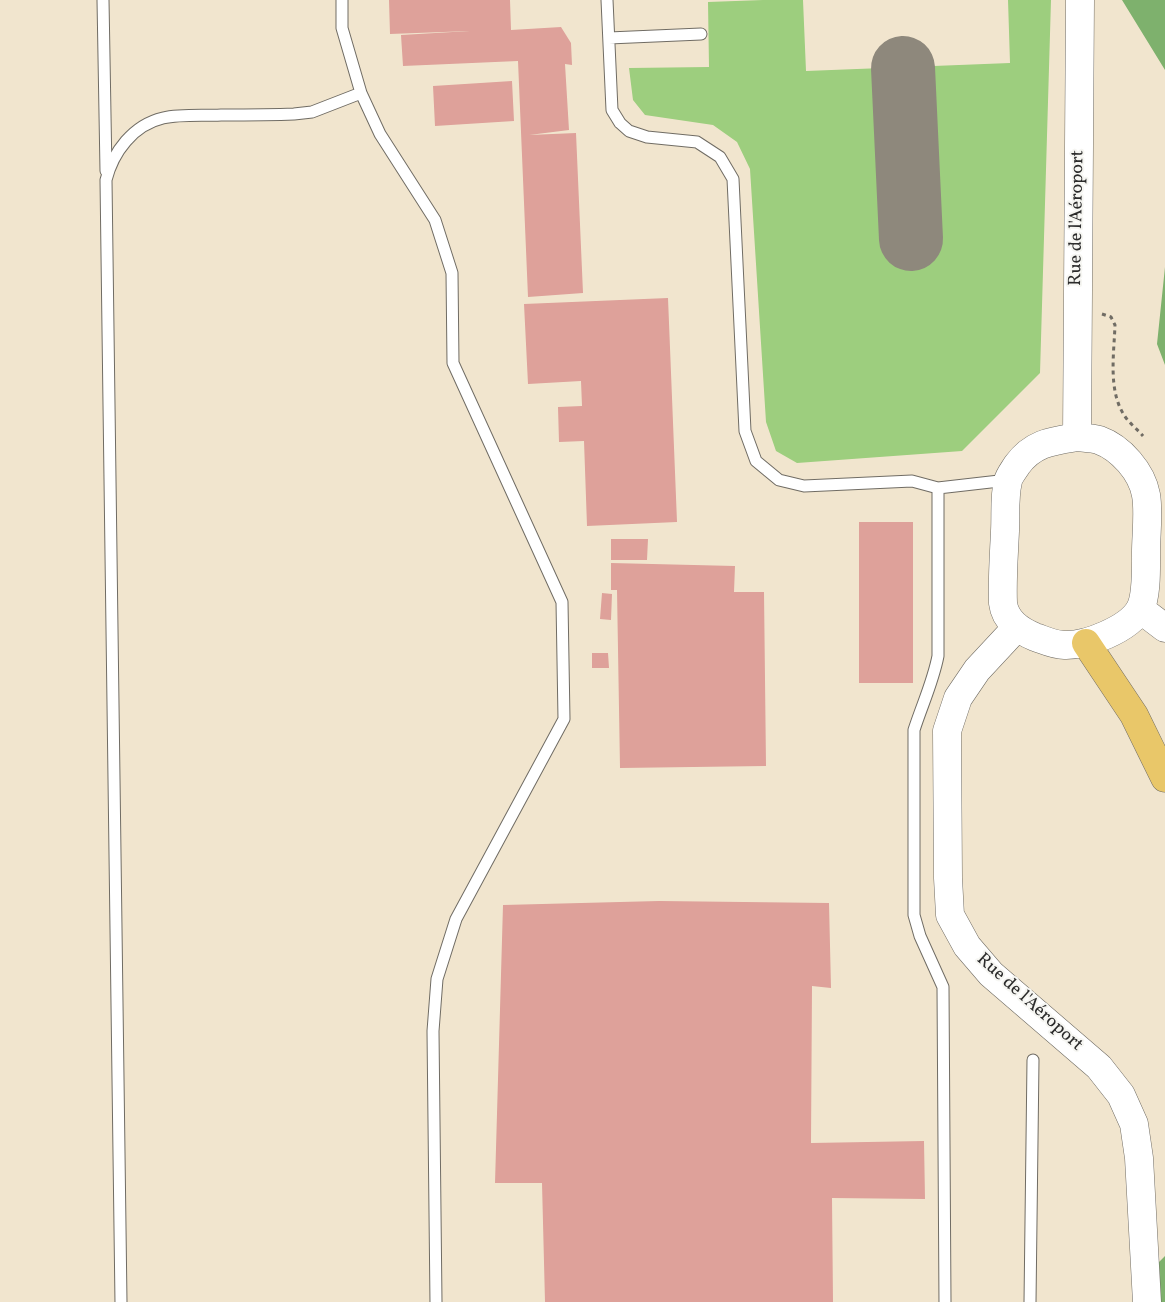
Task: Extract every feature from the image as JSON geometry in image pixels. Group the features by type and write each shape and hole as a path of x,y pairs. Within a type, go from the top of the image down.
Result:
{"highway":[{"path":"1086,642 1134,715 1165,778"}],"street":[{"name":"Rue de l'Aéroport","path":"1076,437 1080,0"},
{"path":"1076,437 1098,440 1115,447 1140,478 1146,496 1145,574 1140,608 1125,624 1106,635 1086,642 1064,645 1036,637 1017,627 1008,617 1003,605 1006,498 1008,480 1024,457 1037,446 1076,437"},
{"path":"1140,608 1165,628"},
{"name":"Rue de l'Aéroport","path":"1017,627 977,670 967,684 958,698 947,731 950,914 967,946 991,974 1099,1067 1121,1096 1134,1124 1139,1158 1147,1302"}],"lane":[{"path":"103,0 121,1302"},
{"path":"342,0 342,28 361,92 380,134 435,220 452,273 453,363 562,602 564,718 456,919 436,979 433,1031 436,1302"},
{"path":"607,0 612,110 620,123 629,131 647,137 697,142 720,157 733,179 744,431 756,461 779,480 804,486 912,481 938,488 1008,480"},
{"path":"609,38 701,34"},
{"path":"106,185 110,166 118,150 130,136 147,124 163,118 312,112 361,92"},
{"path":"938,488 938,656 933,680 914,730 914,915 920,936 943,987 945,1302"},
{"path":"1030,1302 1033,1060"}],"path":[{"path":"1104,314 1111,317 1115,325 1114,386 1118,403 1125,416 1147,441"}],"green space":[{"path":"803,0 806,71 1010,63 1008,0 1051,0 1040,373 962,451 797,463 776,451 766,422 750,169 737,142 713,125 645,115 633,100 629,68 709,67 708,2"},
{"path":"1122,0 1165,0 1165,70"},
{"path":"1165,267 1165,365 1157,344"},
{"path":"1165,1256 1165,1302 1158,1302 1155,1266"}],"building":[{"path":"389,0 510,0 511,30 561,27 571,43 572,65 565,64 569,130 529,135 576,133 583,293 528,297 518,61 403,66 401,35 470,31 390,34"},
{"path":"512,81 514,121 435,126 433,86"},
{"path":"668,298 677,522 587,526 584,441 559,442 558,407 582,406 581,381 528,384 524,304"},
{"path":"859,522 913,522 913,683 859,683"},
{"path":"611,539 648,539 647,560 611,560"},
{"path":"611,563 735,566 734,592 764,592 766,766 620,768 617,590 611,590"},
{"path":"602,593 612,594 611,620 600,619"},
{"path":"592,653 608,653 609,668 592,668"},
{"path":"659,901 829,903 831,988 812,986 811,1143 924,1141 925,1199 832,1198 833,1302 545,1302 542,1183 495,1183 503,905"}],"taxiway":[{"path":"903,68 911,239"}]}
